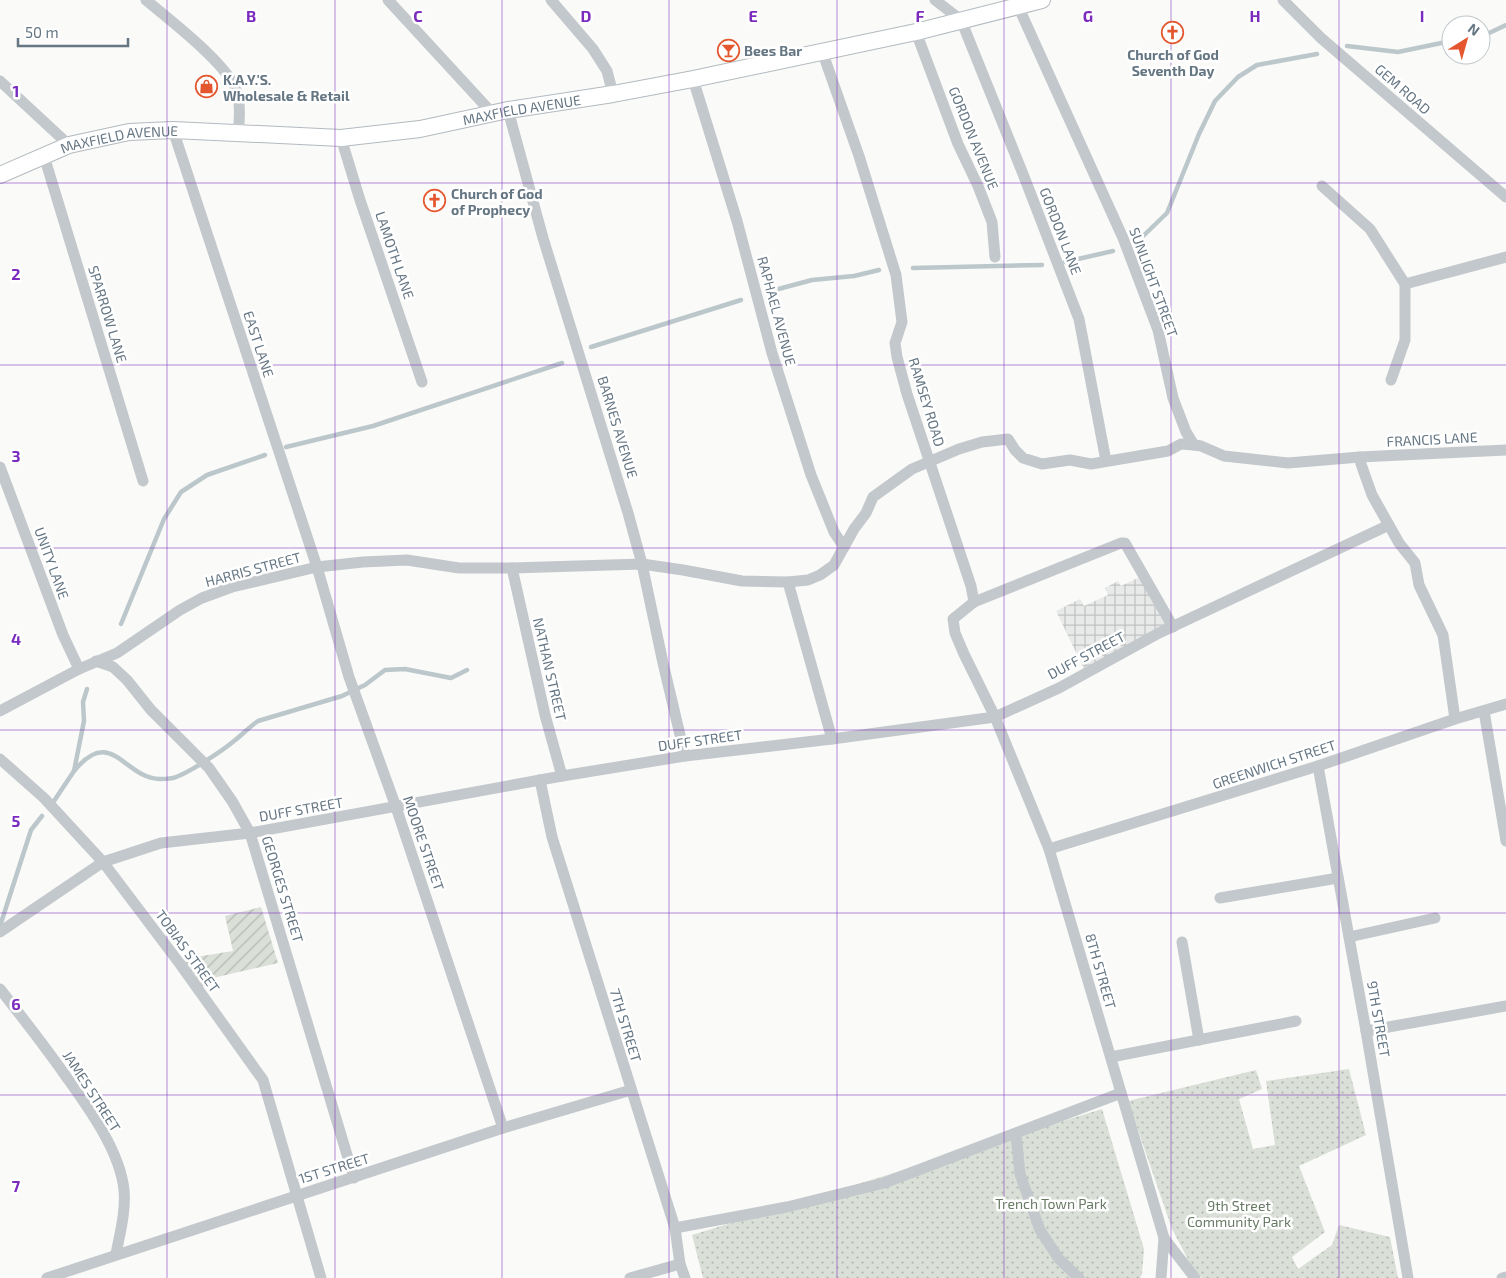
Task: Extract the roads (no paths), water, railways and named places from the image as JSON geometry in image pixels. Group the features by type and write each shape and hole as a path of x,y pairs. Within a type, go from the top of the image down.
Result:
{"main road":[{"name":"MAXFIELD AVENUE","path":"0,175 69,145 129,132 173,130 341,138 420,129 508,110 613,94 693,79 916,32 1042,0"}],"street":[{"path":"146,0 213,59 235,87 239,101 240,118 238,133"},
{"path":"388,0 492,113"},
{"path":"551,0 593,49 607,71 613,94"},
{"path":"935,0 961,20"},
{"name":"GEM ROAD","path":"1282,0 1321,38 1506,197"},
{"name":"SUNLIGHT STREET","path":"1018,6 1123,238 1158,330 1173,398 1186,432 1194,445"},
{"name":"GORDON LANE","path":"961,20 1079,319 1106,461"},
{"name":"GORDON AVENUE","path":"916,32 958,144 978,186 992,222 995,257"},
{"name":"RAMSEY ROAD","path":"822,51 859,156 896,275 902,322 895,343 897,357 907,394 971,586 974,602"},
{"name":"RAPHAEL AVENUE","path":"693,79 737,221 772,353 811,475 834,532 844,546"},
{"path":"0,81 69,145"},
{"name":"BARNES AVENUE","path":"508,110 542,238 628,513 642,564 662,664 686,756"},
{"name":"EAST LANE","path":"173,130 316,567"},
{"name":"LAMOTH LANE","path":"341,138 360,200 422,382"},
{"name":"SPARROW LANE","path":"44,156 143,481"},
{"path":"1322,186 1370,229 1405,284 1405,340 1391,380"},
{"path":"1405,284 1506,257"},
{"name":"HARRIS STREET","path":"0,711 79,669 117,653 180,610 217,591 316,567 407,560 459,568 642,564 742,581 788,582 808,580 834,565 854,529 866,513 873,497 912,469 958,449 982,442 1008,439 1023,458 1042,464 1070,460 1091,464 1106,461"},
{"path":"1106,461 1168,451 1181,444 1201,446 1224,456 1258,461 1288,463 1360,457 1372,495 1399,542 1415,564 1419,585 1444,634 1455,719"},
{"name":"FRANCIS LANE","path":"1360,457 1506,450"},
{"name":"UNITY LANE","path":"0,467 63,635 79,669"},
{"name":"DUFF STREET","path":"0,932 103,862 162,843 250,833 562,776 686,756 995,717 1059,688 1173,627 1389,525"},
{"path":"995,717 964,654 952,619 974,602 1125,543 1173,627"},
{"name":"MOORE STREET","path":"316,567 356,697 396,807 503,1128"},
{"name":"NATHAN STREET","path":"512,568 545,715 562,776"},
{"path":"788,582 832,739"},
{"name":"GEORGES STREET","path":"96,661 113,667 127,680 151,710 209,768 232,801 250,833 354,1178"},
{"name":"GREENWICH STREET","path":"1049,849 1318,766 1455,719 1506,704"},
{"path":"1484,711 1506,841"},
{"name":"8TH STREET","path":"995,717 1049,849 1164,1238"},
{"name":"TOBIAS STREET","path":"0,759 44,798 103,862 180,964 263,1080 321,1278"},
{"name":"9TH STREET","path":"1318,766 1408,1278"},
{"name":"7TH STREET","path":"540,780 552,837 675,1228 684,1278"},
{"path":"1220,898 1338,878"},
{"path":"1349,937 1435,918"},
{"path":"1182,942 1199,1040"},
{"name":"JAMES STREET","path":"0,988 86,1104 103,1132 120,1170 124,1190 124,1211 116,1254"},
{"path":"1366,1032 1506,1006"},
{"path":"1111,1058 1296,1021"},
{"name":"1ST STREET","path":"47,1278 503,1128 631,1090"},
{"path":"675,1228 787,1207 884,1183 1121,1093"},
{"path":"1016,1134 1020,1174 1040,1230 1060,1259 1078,1278"},
{"path":"1161,1278 1164,1238"},
{"path":"1164,1238 1195,1278"},
{"path":"630,1278 680,1264"},
{"path":"1502,1278 1506,1277"}],"waterway":[{"path":"1491,32 1506,25"},
{"path":"1347,46 1398,52 1441,43"},
{"path":"1139,240 1167,213 1199,134 1215,101 1238,77 1257,65 1317,54"},
{"path":"1065,262 1113,251"},
{"path":"913,268 1042,265"},
{"path":"771,291 812,280 854,276 879,270"},
{"path":"591,347 741,300"},
{"path":"286,447 373,426 562,363"},
{"path":"121,624 164,519 181,492 207,475 265,455"},
{"path":"74,771 87,758 98,753 108,753 147,776 160,779 173,778 189,771 229,745 258,721 342,696 365,685 385,670 405,669 451,678 467,670"},
{"path":"54,801 74,771 84,721 83,702 87,689"},
{"path":"0,926 31,830 42,816"}],"place":[{"name":"Church of God Seventh Day","path":"1173,32"},
{"name":"Bees Bar","path":"728,50"},
{"name":"K.A.Y.'S. Wholesale & Retail","path":"207,87"},
{"name":"Church of God of Prophecy","path":"435,201"}],"park label":[{"name":"Trench Town Park","path":"1051,1203"},
{"name":"9th Street Community Park","path":"1239,1214"}]}
